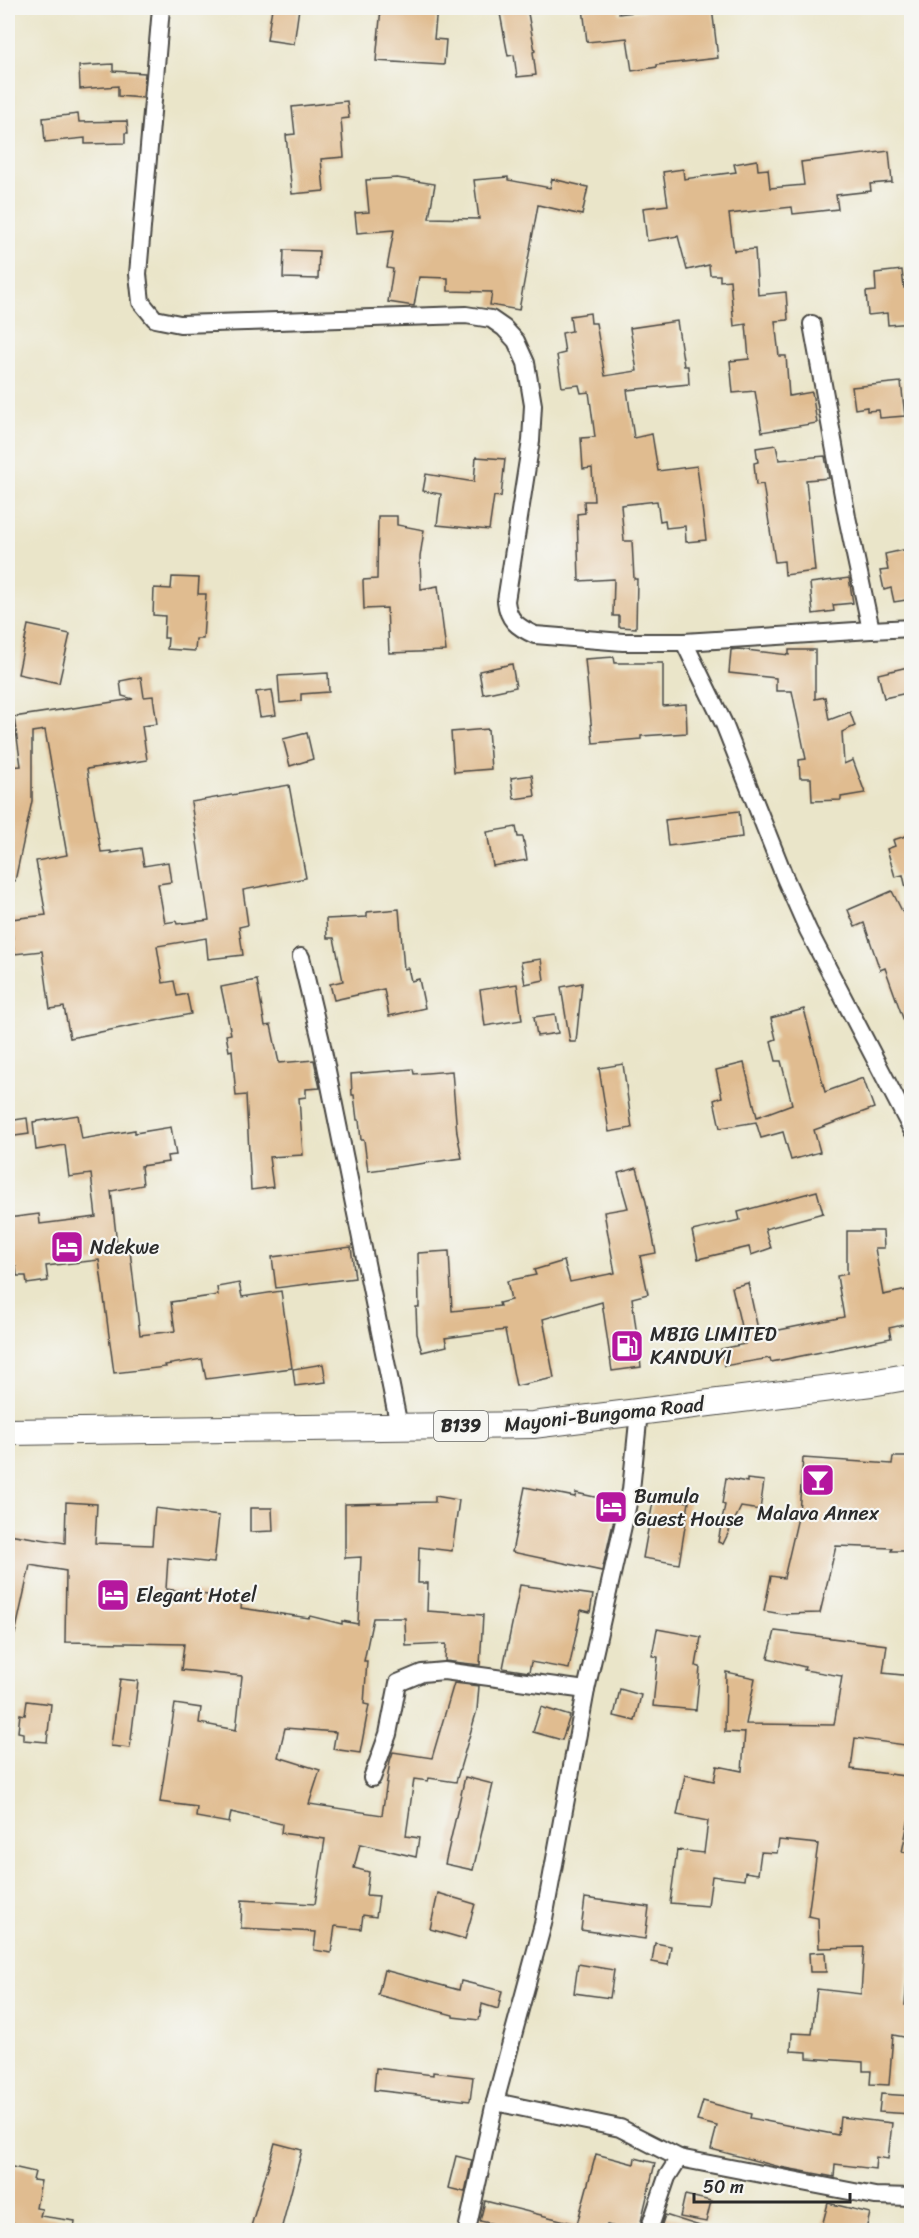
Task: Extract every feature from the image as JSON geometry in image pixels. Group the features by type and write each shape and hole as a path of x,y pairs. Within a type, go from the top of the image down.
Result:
{"main road":[{"name":"Mayoni-Bungoma Road","path":"8,1432 533,1425 912,1376"}],"street":[{"path":"161,8 138,274 141,302 154,319 180,324 466,315 491,319 504,328 516,341 526,363 533,405 531,441 506,601 508,614 522,629 535,635 623,642 684,642 912,628"},
{"path":"812,324 847,517 871,630"},
{"path":"684,642 724,724 808,930 912,1130"},
{"path":"301,957 321,1041 399,1426"},
{"path":"467,2230 495,2102 543,1924 586,1690 631,1490 639,1412"},
{"path":"372,1778 388,1734 398,1683 422,1673 444,1671 586,1690"},
{"path":"495,2102 620,2128 678,2158 875,2196 912,2197"},
{"path":"649,2230 667,2177 678,2158"}],"building":[{"path":"272,8 299,8 294,44 267,40"},
{"path":"381,8 437,8 434,39 446,40 444,65 376,61"},
{"path":"499,8 527,8 535,51 533,52 536,75 517,77 514,55 508,56"},
{"path":"583,8 619,8 619,14 665,8 712,8 718,58 657,65 657,67 632,71 627,38 587,42"},
{"path":"113,64 113,71 145,73 143,98 118,96 118,86 80,89 79,66"},
{"path":"347,101 349,118 341,119 344,157 321,159 324,191 292,194 286,135 295,134 292,107"},
{"path":"78,114 79,122 127,121 128,133 125,133 125,143 85,144 85,138 45,142 43,118"},
{"path":"889,151 892,182 870,184 871,191 836,195 838,209 793,214 792,207 729,214 734,251 755,249 758,295 786,292 788,320 775,321 779,356 786,356 789,396 812,392 817,423 762,432 755,391 733,393 730,361 749,359 746,324 734,326 730,280 720,281 720,275 710,275 709,265 687,270 678,236 647,241 643,208 668,205 663,172 683,169 684,179 736,172 734,164 757,160 758,170 768,169 770,188 804,185 801,162"},
{"path":"508,177 508,180 550,188 552,179 588,187 582,215 538,205 519,310 490,305 492,292 448,291 448,278 419,277 414,306 388,302 393,269 387,268 394,230 357,233 355,213 369,212 366,180 397,178 435,184 429,218 479,219 474,180"},
{"path":"284,250 319,251 318,279 283,278"},
{"path":"902,270 904,288 910,288 912,323 888,325 887,313 868,315 866,292 876,291 875,273"},
{"path":"590,313 591,323 596,323 605,376 637,371 630,328 677,321 684,366 688,366 689,384 627,390 634,438 652,434 658,471 697,466 706,540 686,542 685,526 666,528 665,520 660,521 657,501 621,505 624,541 632,541 634,579 637,579 636,628 619,627 619,616 613,616 614,579 579,581 577,514 585,513 584,501 594,501 592,468 583,469 581,438 595,437 589,392 581,393 579,385 562,387 557,355 565,353 562,333 572,331 570,316"},
{"path":"901,382 905,416 880,418 879,410 867,411 867,407 855,409 852,387"},
{"path":"776,445 779,460 825,456 829,478 806,480 815,571 785,575 784,561 775,562 763,484 756,485 754,463 758,462 756,448"},
{"path":"476,457 505,459 501,497 494,496 489,530 437,525 441,494 423,491 426,474 474,482"},
{"path":"378,516 397,516 397,525 424,530 420,557 421,589 438,586 446,651 389,653 387,608 364,609 363,580 377,579"},
{"path":"912,548 912,599 894,602 891,588 884,590 880,571 888,570 885,554"},
{"path":"172,577 199,578 198,594 206,594 203,639 196,639 195,651 167,649 168,638 164,638 165,616 153,615 154,588 171,589"},
{"path":"849,578 853,603 833,605 834,611 813,614 810,583"},
{"path":"28,625 70,634 59,683 18,674"},
{"path":"731,650 789,655 789,650 815,650 815,699 825,697 829,720 850,712 855,726 842,732 844,764 853,760 865,793 841,797 841,800 812,801 811,778 800,778 799,760 806,759 792,691 776,691 776,678 729,673"},
{"path":"614,657 615,663 663,663 663,706 686,704 687,733 641,736 641,739 593,743 585,659"},
{"path":"512,664 516,687 483,694 479,671"},
{"path":"912,666 912,692 884,698 878,674"},
{"path":"328,673 329,692 301,694 301,701 280,703 278,676"},
{"path":"141,677 144,697 153,696 157,724 142,726 147,760 87,769 101,852 111,851 111,853 141,848 144,866 168,862 171,882 158,884 165,923 176,921 177,924 209,920 191,802 289,785 306,878 243,890 248,925 239,927 243,955 208,959 206,938 157,946 163,983 174,981 177,996 187,994 191,1014 70,1038 64,1007 50,1009 42,951 14,954 11,919 46,915 36,861 67,855 45,730 32,732 32,801 15,881 8,880 8,767 21,766 14,717 133,699 122,696 120,681"},
{"path":"272,690 276,715 260,717 256,692"},
{"path":"488,729 491,769 454,772 451,732"},
{"path":"307,733 313,759 290,766 283,739"},
{"path":"532,775 535,796 514,799 511,778"},
{"path":"739,811 742,837 668,846 665,820"},
{"path":"516,827 518,837 523,837 527,860 493,866 487,832"},
{"path":"912,834 912,887 906,888 903,875 895,877 887,849 895,846 893,840"},
{"path":"892,891 903,913 912,911 912,1035 909,1035 885,968 880,970 864,923 855,927 848,910"},
{"path":"399,909 404,969 408,968 411,981 419,979 425,1008 389,1016 384,989 334,1000 330,984 343,981 334,938 327,938 326,919 367,917 367,912"},
{"path":"541,959 544,980 525,984 521,962"},
{"path":"257,980 265,1026 271,1025 279,1063 314,1060 320,1088 306,1089 306,1097 299,1098 303,1155 269,1157 273,1187 251,1190 246,1095 236,1096 232,1050 229,1051 226,1035 231,1034 221,987"},
{"path":"582,983 576,1042 570,1042 561,987"},
{"path":"517,984 522,1020 485,1026 480,990"},
{"path":"804,1009 825,1092 863,1078 874,1108 814,1130 820,1152 791,1160 783,1132 761,1138 756,1122 720,1128 714,1100 722,1097 716,1070 744,1063 757,1117 792,1104 781,1061 776,1061 771,1041 776,1039 771,1018"},
{"path":"555,1014 558,1033 537,1036 534,1017"},
{"path":"623,1064 632,1128 609,1132 599,1068"},
{"path":"413,1069 414,1074 452,1071 457,1133 462,1158 368,1171 364,1140 361,1140 354,1095 352,1095 351,1074"},
{"path":"78,1115 82,1139 135,1130 135,1133 171,1127 176,1155 167,1156 168,1162 141,1166 143,1185 111,1191 118,1252 130,1251 140,1335 175,1331 171,1302 218,1295 217,1287 239,1283 242,1297 281,1291 292,1368 206,1379 202,1359 165,1365 166,1367 114,1373 99,1260 46,1266 48,1281 27,1284 26,1276 17,1276 16,1267 12,1267 10,1242 8,1242 8,1218 39,1214 40,1224 96,1217 91,1174 69,1177 65,1145 36,1150 33,1122"},
{"path":"27,1118 29,1134 8,1137 8,1121"},
{"path":"637,1168 656,1253 640,1256 648,1294 632,1298 641,1367 612,1371 602,1302 543,1319 554,1378 516,1386 505,1330 445,1338 447,1346 422,1352 417,1334 418,1253 449,1251 452,1311 500,1306 499,1303 511,1300 507,1281 536,1275 534,1270 564,1261 570,1282 615,1273 604,1212 628,1208 618,1173"},
{"path":"817,1191 823,1213 765,1229 771,1248 751,1255 749,1247 698,1259 692,1231 740,1220 738,1212"},
{"path":"847,1231 883,1231 884,1248 875,1248 883,1295 912,1289 912,1323 889,1328 891,1338 771,1362 770,1358 724,1366 721,1349 745,1344 732,1287 748,1283 759,1334 844,1317 837,1276 847,1274"},
{"path":"351,1247 355,1278 276,1288 272,1257"},
{"path":"323,1364 326,1382 295,1386 293,1369"},
{"path":"893,1457 912,1457 912,1485 909,1485 909,1551 891,1551 892,1548 836,1546 820,1613 782,1614 764,1611 771,1576 784,1578 799,1513 803,1458 892,1464"},
{"path":"726,1478 747,1482 747,1479 764,1481 760,1510 741,1507 723,1544 718,1542 725,1505 722,1504"},
{"path":"525,1487 575,1497 576,1493 618,1502 602,1571 512,1552"},
{"path":"435,1496 459,1500 452,1551 419,1547 418,1583 428,1583 427,1611 483,1615 480,1665 445,1661 446,1644 406,1646 405,1618 373,1618 364,1661 367,1661 364,1704 369,1705 360,1753 333,1749 336,1732 285,1728 278,1757 320,1770 309,1804 382,1815 393,1752 432,1758 454,1683 479,1686 477,1710 456,1782 429,1778 428,1781 414,1779 406,1836 419,1838 416,1857 360,1844 354,1868 369,1872 366,1895 379,1896 376,1917 363,1915 361,1929 335,1926 331,1953 314,1950 316,1932 241,1928 242,1900 315,1904 325,1839 281,1833 282,1824 231,1812 229,1823 196,1817 197,1807 160,1802 175,1704 201,1708 199,1723 236,1730 242,1676 181,1670 184,1644 65,1642 66,1571 30,1565 15,1634 8,1633 8,1534 65,1543 66,1502 97,1504 95,1543 152,1545 155,1508 219,1516 214,1563 168,1558 166,1589 242,1600 241,1608 309,1618 310,1616 342,1624 342,1621 358,1624 361,1557 345,1558 345,1504 435,1502"},
{"path":"654,1496 689,1502 679,1564 643,1558"},
{"path":"250,1508 272,1508 273,1531 250,1532"},
{"path":"520,1585 593,1595 590,1612 581,1610 569,1669 531,1662 529,1672 503,1668"},
{"path":"657,1629 701,1637 696,1666 700,1667 696,1710 653,1706 658,1657 652,1656"},
{"path":"775,1631 887,1645 883,1673 912,1676 912,1746 855,1738 851,1769 912,1777 912,1813 910,1813 902,1852 912,1853 912,1918 905,2005 912,2006 912,2024 909,2038 893,2035 889,2085 870,2084 871,2071 863,2071 863,2062 807,2058 807,2052 791,2051 792,2033 812,2034 817,1989 861,1994 864,1947 819,1948 818,1918 808,1916 818,1844 779,1840 777,1853 761,1852 758,1874 745,1872 744,1880 712,1876 708,1906 670,1903 677,1850 704,1853 708,1821 677,1815 685,1775 714,1781 717,1766 742,1771 745,1731 744,1733 725,1732 726,1672 755,1678 746,1724 834,1725 842,1676 804,1670 805,1667 768,1658"},
{"path":"120,1679 138,1681 130,1748 111,1746"},
{"path":"620,1689 641,1695 635,1721 614,1716"},
{"path":"27,1701 51,1704 47,1742 23,1740 23,1733 18,1732 20,1714 25,1715"},
{"path":"541,1707 570,1716 562,1740 533,1732"},
{"path":"465,1777 493,1784 473,1870 445,1864"},
{"path":"438,1893 475,1904 465,1939 430,1929"},
{"path":"585,1898 649,1907 645,1939 581,1930"},
{"path":"655,1943 671,1946 668,1965 652,1962"},
{"path":"825,1952 826,1972 810,1972 809,1953"},
{"path":"578,1964 614,1970 610,1998 574,1993"},
{"path":"384,1970 459,1990 461,1981 502,1991 498,2009 482,2004 479,2020 453,2017 453,2015 378,1995"},
{"path":"376,2068 473,2077 470,2101 374,2090"},
{"path":"881,2094 912,2096 912,2114 879,2112"},
{"path":"703,2101 751,2114 750,2118 838,2135 840,2117 892,2123 888,2159 876,2157 875,2169 835,2164 834,2177 780,2167 711,2149 717,2126 697,2121"},
{"path":"275,2143 302,2150 281,2230 250,2230"},
{"path":"596,2154 634,2164 635,2158 655,2163 639,2230 627,2230 607,2225 605,2230 521,2230 480,2221 485,2201 577,2224"},
{"path":"456,2156 472,2160 465,2192 448,2188"},
{"path":"8,2166 35,2172 33,2180 41,2181 36,2208 42,2209 40,2216 75,2221 74,2230 25,2230 26,2226 8,2222"},
{"path":"685,2195 711,2201 706,2222 680,2217"},
{"path":"828,2203 870,2213 866,2230 821,2230"},
{"path":"665,2215 703,2227 703,2230 660,2230"}],"place":[{"name":"Ndekwe","path":"67,1247"},
{"name":"MBIG LIMITED KANDUYI","path":"627,1346"},
{"name":"Malava Annex","path":"818,1480"},
{"name":"Bumula Guest House","path":"611,1507"},
{"name":"Elegant Hotel","path":"113,1595"}]}
